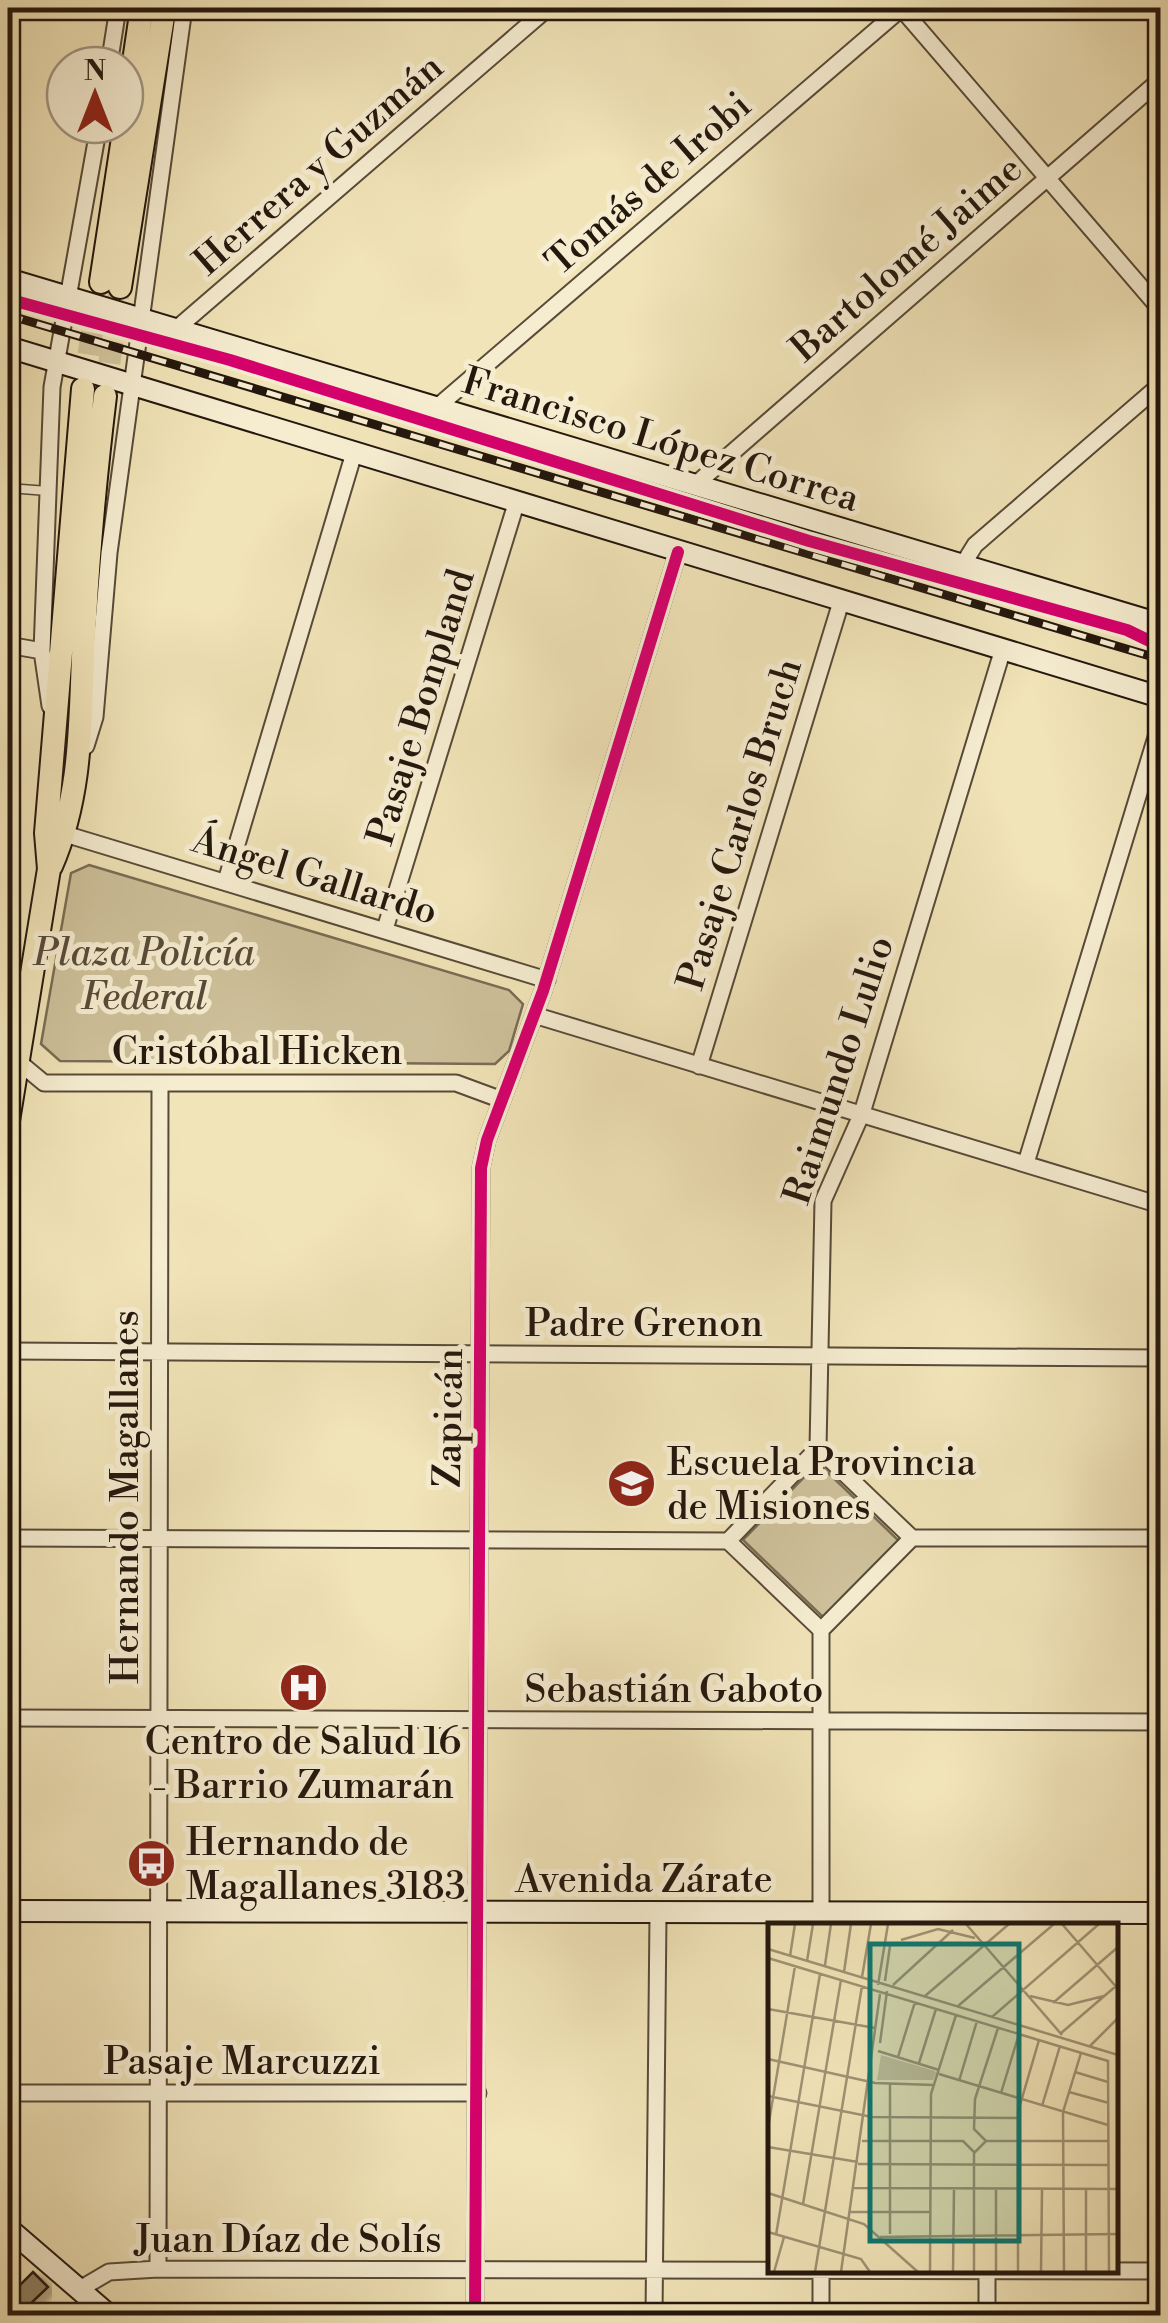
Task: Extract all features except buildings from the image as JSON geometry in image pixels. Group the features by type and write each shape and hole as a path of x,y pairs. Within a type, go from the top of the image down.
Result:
{"main road":[{"path":"145,73 168,14"},
{"path":"145,121 168,14"},
{"path":"123,145 110,284 140,145"},
{"name":"Francisco López Correa","path":"8,279 1160,624"},
{"path":"8,347 1160,697"},
{"path":"8,1120 12,1058 50,869 65,834 79,775 94,393 66,549 46,833 50,869"},
{"name":"Avenida Zárate","path":"8,1912 658,1914 821,1920 988,1920 1160,1913"},
{"path":"8,2228 110,2316"}],"street":[{"path":"112,45 118,8"},
{"path":"79,775 94,716 142,319 168,14 196,8"},
{"name":"Herrera y Guzmán","path":"175,330 548,8"},
{"path":"901,8 1160,309"},
{"name":"Tomás de Irobi","path":"436,408 901,8"},
{"name":"Bartolomé Jaime","path":"695,485 1160,80"},
{"path":"55,739 42,651 56,362 96,145"},
{"path":"962,566 975,545 1160,386"},
{"path":"226,882 354,453"},
{"name":"Pasaje Bonpland","path":"385,928 516,504"},
{"name":"Zapicán","path":"476,2316 476,1538 481,1168 547,980 678,552"},
{"name":"Pasaje Carlos Bruch","path":"699,1066 841,602"},
{"path":"8,645 42,651"},
{"name":"Raimundo Lulio","path":"818,1448 823,1201 862,1112 1003,649"},
{"path":"1026,1163 1160,724"},
{"name":"Ángel Gallardo","path":"65,834 547,980"},
{"path":"534,1016 1160,1205"},
{"name":"Cristóbal Hicken","path":"12,1058 44,1084 456,1083 502,1100"},
{"name":"Hernando Magallanes","path":"158,2269 160,1086"},
{"name":"Padre Grenon","path":"8,1351 158,1355 1160,1358"},
{"path":"728,1542 818,1448 912,1538 1160,1538"},
{"path":"8,1538 728,1542 821,1630"},
{"path":"821,1920 821,1630 912,1538"},
{"name":"Sebastián Gaboto","path":"8,1718 1160,1722"},
{"path":"1160,1853 1160,2026"},
{"path":"654,2316 658,1914"},
{"name":"Pasaje Marcuzzi","path":"8,2093 478,2093"},
{"name":"Juan Díaz de Solís","path":"80,2288 108,2272 158,2269 768,2271"},
{"name":"Juan Díaz de Solís","path":"1118,2271 1160,2271"},
{"path":"820,2316 821,2273"},
{"path":"987,2316 988,2273"}],"lane":[{"path":"8,488 49,492"}],"green space":[{"name":"Plaza Policía Federal","path":"89,865 509,990 523,1004 509,1051 495,1064 60,1061 41,1044 71,873"},
{"path":"818,1463 899,1541 824,1618 743,1540"}],"tunnel":[{"path":"83,387 100,285"},
{"path":"105,396 119,291"}],"railway":[{"path":"8,315 1160,659"}],"cycle path":[{"path":"8,299 230,360 809,541 1127,630 1160,646"},
{"path":"475,2316 481,1168 487,1140 543,991 678,552"}],"place":[{"name":"Escuela Provincia de Misiones","path":"632,1484"},
{"name":"Centro de Salud 16 - Barrio Zumarán","path":"303,1687"},
{"name":"Hernando de Magallanes 3183","path":"151,1864"}]}
